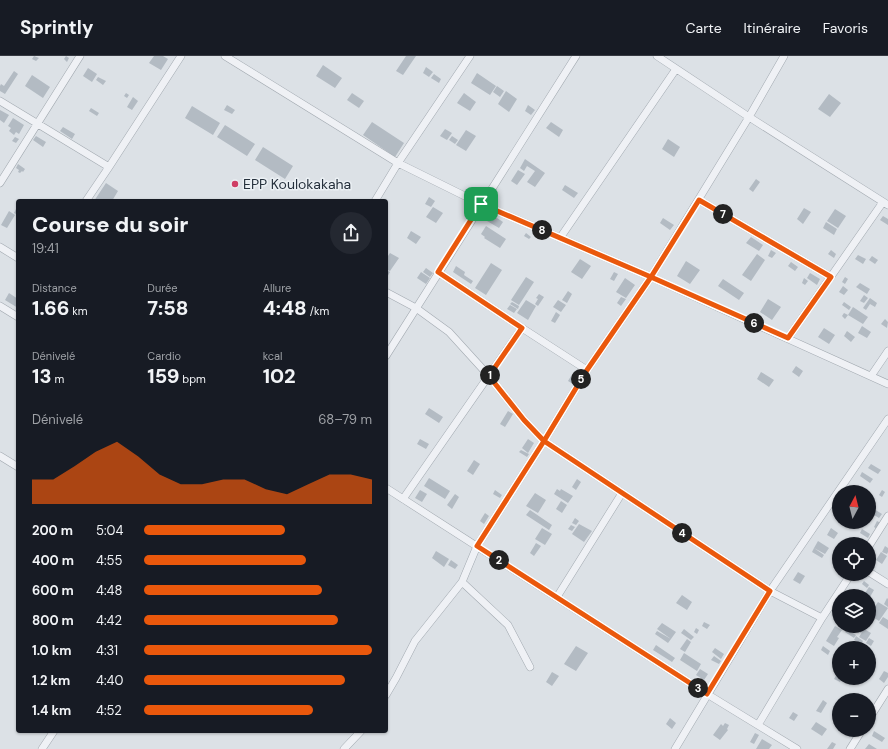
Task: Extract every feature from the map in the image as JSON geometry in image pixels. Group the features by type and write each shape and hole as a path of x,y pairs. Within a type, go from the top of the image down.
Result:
{"street":[{"path":"0,183 80,56"},
{"path":"87,199 182,56"},
{"path":"225,56 398,163 481,204 651,277 888,384"},
{"path":"376,199 398,163 470,56"},
{"path":"388,353 576,56"},
{"path":"657,56 885,204 788,338"},
{"path":"388,692 415,641 462,582 477,546 587,370 651,277 749,117 784,56"},
{"path":"560,238 676,68"},
{"path":"0,101 109,168"},
{"path":"699,200 831,277"},
{"path":"0,247 16,257"},
{"path":"438,272 587,370"},
{"path":"388,293 416,308 450,332 489,376 524,420 544,441 770,591 822,618"},
{"path":"0,306 16,316"},
{"path":"403,499 522,328"},
{"path":"872,376 888,351"},
{"path":"675,749 770,591 888,419"},
{"path":"0,456 16,466"},
{"path":"388,489 707,694 797,749"},
{"path":"557,597 622,493"},
{"path":"875,537 888,516"},
{"path":"876,576 888,584"},
{"path":"758,725 822,618 846,581"},
{"path":"462,582 508,625 530,667"},
{"path":"876,708 888,689"},
{"path":"42,749 53,733"},
{"path":"344,749 359,733"},
{"path":"850,749 858,737"}],"building":[{"path":"34,56 39,58 36,61 32,59"},
{"path":"66,56 69,58 67,62 64,59"},
{"path":"154,56 163,56 168,59 161,70 149,63"},
{"path":"406,56 416,56 403,75 396,71"},
{"path":"323,65 342,78 335,88 316,76"},
{"path":"426,67 433,72 429,77 423,73"},
{"path":"88,68 97,74 92,82 83,76"},
{"path":"14,71 18,74 5,94 0,91 0,86 1,84 4,86"},
{"path":"477,73 496,86 490,95 471,83"},
{"path":"434,74 441,79 439,83 431,78"},
{"path":"32,75 50,87 43,98 25,86"},
{"path":"98,77 106,81 103,85 96,80"},
{"path":"497,86 504,91 500,97 493,92"},
{"path":"506,91 517,99 509,112 498,104"},
{"path":"126,93 129,95 127,98 124,96"},
{"path":"352,93 364,101 359,108 347,100"},
{"path":"464,93 476,102 470,111 457,103"},
{"path":"829,94 841,103 830,117 818,109"},
{"path":"133,97 138,101 132,110 127,107"},
{"path":"227,105 235,110 232,114 224,110"},
{"path":"528,105 535,110 531,115 525,111"},
{"path":"192,106 220,123 213,135 185,118"},
{"path":"91,108 99,113 97,116 89,111"},
{"path":"0,110 9,115 4,123 0,120"},
{"path":"13,118 24,125 19,134 16,132 14,135 9,131 11,128 8,126"},
{"path":"372,122 404,143 395,157 363,135"},
{"path":"551,122 563,130 559,137 546,128"},
{"path":"225,125 255,144 247,156 217,137"},
{"path":"63,127 75,134 72,139 60,131"},
{"path":"445,129 452,133 447,140 440,136"},
{"path":"466,130 476,136 466,151 456,145"},
{"path":"36,136 46,142 43,147 33,140"},
{"path":"452,136 458,140 455,144 449,140"},
{"path":"15,137 19,139 16,143 12,141"},
{"path":"668,139 680,147 674,157 662,149"},
{"path":"263,147 293,166 285,179 255,160"},
{"path":"525,159 545,173 535,187 527,182 535,171 527,166 524,171 520,168"},
{"path":"18,164 25,169 23,172 18,172 19,170 16,168"},
{"path":"518,170 525,174 517,185 511,181"},
{"path":"756,179 760,182 753,192 749,189"},
{"path":"106,183 118,191 113,199 95,199"},
{"path":"565,185 578,193 574,198 562,190"},
{"path":"429,197 435,201 431,207 425,204"},
{"path":"433,207 443,213 436,223 426,217"},
{"path":"804,208 811,212 803,224 797,219"},
{"path":"835,209 846,216 838,228 827,221"},
{"path":"9,211 15,215 7,228 1,225"},
{"path":"491,214 503,222 499,228 487,221"},
{"path":"883,216 888,219 888,225 880,220"},
{"path":"663,218 674,225 670,230 660,223"},
{"path":"826,222 837,229 834,235 823,228"},
{"path":"486,226 506,239 500,248 484,238 485,237 481,234"},
{"path":"411,231 421,237 416,244 407,238"},
{"path":"526,233 531,237 529,239 524,236"},
{"path":"751,237 763,245 759,251 746,243"},
{"path":"771,250 776,253 772,258 768,256"},
{"path":"831,250 836,254 834,258 828,254"},
{"path":"390,253 399,258 390,271 388,270 388,256"},
{"path":"757,254 765,260 751,281 742,275"},
{"path":"858,255 866,259 863,264 855,259"},
{"path":"872,256 878,260 875,264 869,260"},
{"path":"580,259 591,266 582,279 571,272"},
{"path":"686,261 700,270 690,284 677,276"},
{"path":"791,262 798,267 795,271 788,266"},
{"path":"491,263 502,270 486,295 475,288"},
{"path":"456,266 465,272 464,275 473,281 471,284 453,272"},
{"path":"426,268 433,273 430,277 423,272"},
{"path":"421,272 430,278 426,284 417,278"},
{"path":"614,272 618,274 614,281 610,279"},
{"path":"810,273 820,279 817,285 807,278"},
{"path":"526,277 534,282 519,305 511,300"},
{"path":"845,277 848,279 845,284 842,282"},
{"path":"625,278 635,285 626,298 616,292"},
{"path":"804,278 808,281 805,285 802,283"},
{"path":"723,279 744,293 739,300 718,286"},
{"path":"860,283 870,289 867,294 856,287"},
{"path":"843,286 848,290 844,295 839,292"},
{"path":"568,291 572,294 567,303 562,300"},
{"path":"9,293 16,298 16,307 5,300"},
{"path":"539,294 544,297 538,306 535,304 538,299 536,298"},
{"path":"864,295 868,298 864,303 860,301"},
{"path":"621,297 626,299 621,306 617,303"},
{"path":"870,298 877,303 875,307 870,304 866,310 863,308"},
{"path":"768,299 781,307 772,320 760,312"},
{"path":"526,300 536,306 528,320 517,313"},
{"path":"558,300 566,305 561,312 553,307"},
{"path":"512,302 519,306 518,309 510,304"},
{"path":"844,302 851,307 849,310 842,305"},
{"path":"510,305 517,309 514,313 507,309"},
{"path":"853,307 868,317 863,324 848,315"},
{"path":"556,312 560,315 555,323 551,321"},
{"path":"844,313 848,315 845,319 842,316"},
{"path":"885,319 888,322 887,328 881,324"},
{"path":"862,326 871,332 867,338 858,333"},
{"path":"824,328 835,335 829,344 818,337"},
{"path":"847,331 855,337 851,342 844,336"},
{"path":"796,366 803,371 799,377 792,372"},
{"path":"577,371 580,373 577,378 574,376"},
{"path":"761,372 774,380 769,387 757,379"},
{"path":"571,376 576,379 573,384 568,381"},
{"path":"429,408 443,417 439,423 425,414"},
{"path":"508,411 513,414 505,427 500,424"},
{"path":"420,439 429,444 426,449 417,444"},
{"path":"528,439 534,443 528,453 522,448"},
{"path":"521,450 529,454 527,457 519,452"},
{"path":"474,460 480,464 473,475 467,471"},
{"path":"871,464 881,470 878,474 868,468"},
{"path":"862,472 873,479 870,483 860,476"},
{"path":"429,478 450,491 445,499 424,486"},
{"path":"577,479 581,482 576,490 572,487"},
{"path":"557,489 560,491 561,489 573,496 568,503 554,494"},
{"path":"420,490 427,494 422,502 415,498"},
{"path":"495,490 502,495 500,498 493,494"},
{"path":"882,490 885,492 882,497 879,495"},
{"path":"535,493 546,500 538,513 526,506"},
{"path":"455,494 459,497 452,509 447,505"},
{"path":"561,501 567,505 562,513 556,509"},
{"path":"530,510 552,525 549,530 526,515"},
{"path":"876,510 882,514 879,518 876,516"},
{"path":"485,513 489,516 484,524 480,521"},
{"path":"575,518 579,521 576,525 572,523"},
{"path":"877,521 881,523 877,529 876,528"},
{"path":"579,524 592,531 584,542 572,534"},
{"path":"571,525 575,527 572,531 568,529"},
{"path":"542,528 552,534 545,545 535,539"},
{"path":"831,528 838,533 835,537 832,538 827,535"},
{"path":"862,529 870,534 868,537 866,537 860,533"},
{"path":"818,541 829,548 825,554 814,548"},
{"path":"536,543 541,546 534,556 530,553"},
{"path":"885,546 888,548 887,554 882,552"},
{"path":"814,548 824,555 822,558 812,552"},
{"path":"436,551 449,559 444,567 432,558"},
{"path":"881,552 887,556 882,564 876,560"},
{"path":"451,560 458,565 455,569 448,565"},
{"path":"798,572 805,576 800,584 793,580"},
{"path":"864,581 869,585 867,588 862,584"},
{"path":"682,595 692,602 687,610 676,603"},
{"path":"887,598 888,599 888,607 884,604"},
{"path":"878,602 888,608 879,621 876,619 876,605"},
{"path":"883,617 888,620 888,629 879,623"},
{"path":"704,622 710,625 707,629 702,626"},
{"path":"662,623 676,632 671,639 657,629"},
{"path":"696,628 699,630 697,634 694,632"},
{"path":"684,629 694,637 691,640 681,633"},
{"path":"657,631 671,639 668,643 655,634"},
{"path":"832,631 832,633 840,633 837,637 839,638 837,641 832,641 832,645 826,641"},
{"path":"846,633 852,633 856,635 854,638"},
{"path":"862,633 871,633 866,641 859,637"},
{"path":"856,636 863,641 856,641 854,640"},
{"path":"869,638 874,641 867,641"},
{"path":"687,639 691,642 685,652 680,649"},
{"path":"656,645 675,658 672,662 653,650"},
{"path":"576,646 588,653 576,671 564,664"},
{"path":"823,646 830,651 828,655 821,650"},
{"path":"715,648 724,654 721,659 712,652"},
{"path":"684,653 701,664 697,671 680,660"},
{"path":"714,656 721,661 719,664 711,660"},
{"path":"700,669 708,674 704,680 696,675"},
{"path":"884,671 888,673 888,677 884,683 879,679"},
{"path":"552,672 559,676 552,686 546,682"},
{"path":"823,700 827,703 821,713 816,711"},
{"path":"793,712 798,715 794,721 789,718"},
{"path":"670,718 676,723 672,729 666,724"},
{"path":"816,722 827,729 822,736 811,729"},
{"path":"725,723 729,725 728,730 720,740 713,735 721,724 723,726"},
{"path":"876,732 885,738 882,742 874,737 876,737"},
{"path":"755,733 759,735 754,744 750,742"},
{"path":"762,739 772,745 769,749 756,749"},
{"path":"832,742 836,744 833,749 827,749"},
{"path":"869,744 877,749 865,749"}],"place":[{"name":"EPP Koulokakaha","path":"235,184"}],"route":[{"path":"481,204 438,272 522,328 489,376 524,420 544,441 477,546 707,694 770,591 544,441 587,370 651,277 788,338 831,277 699,200 651,277 481,204"}]}
